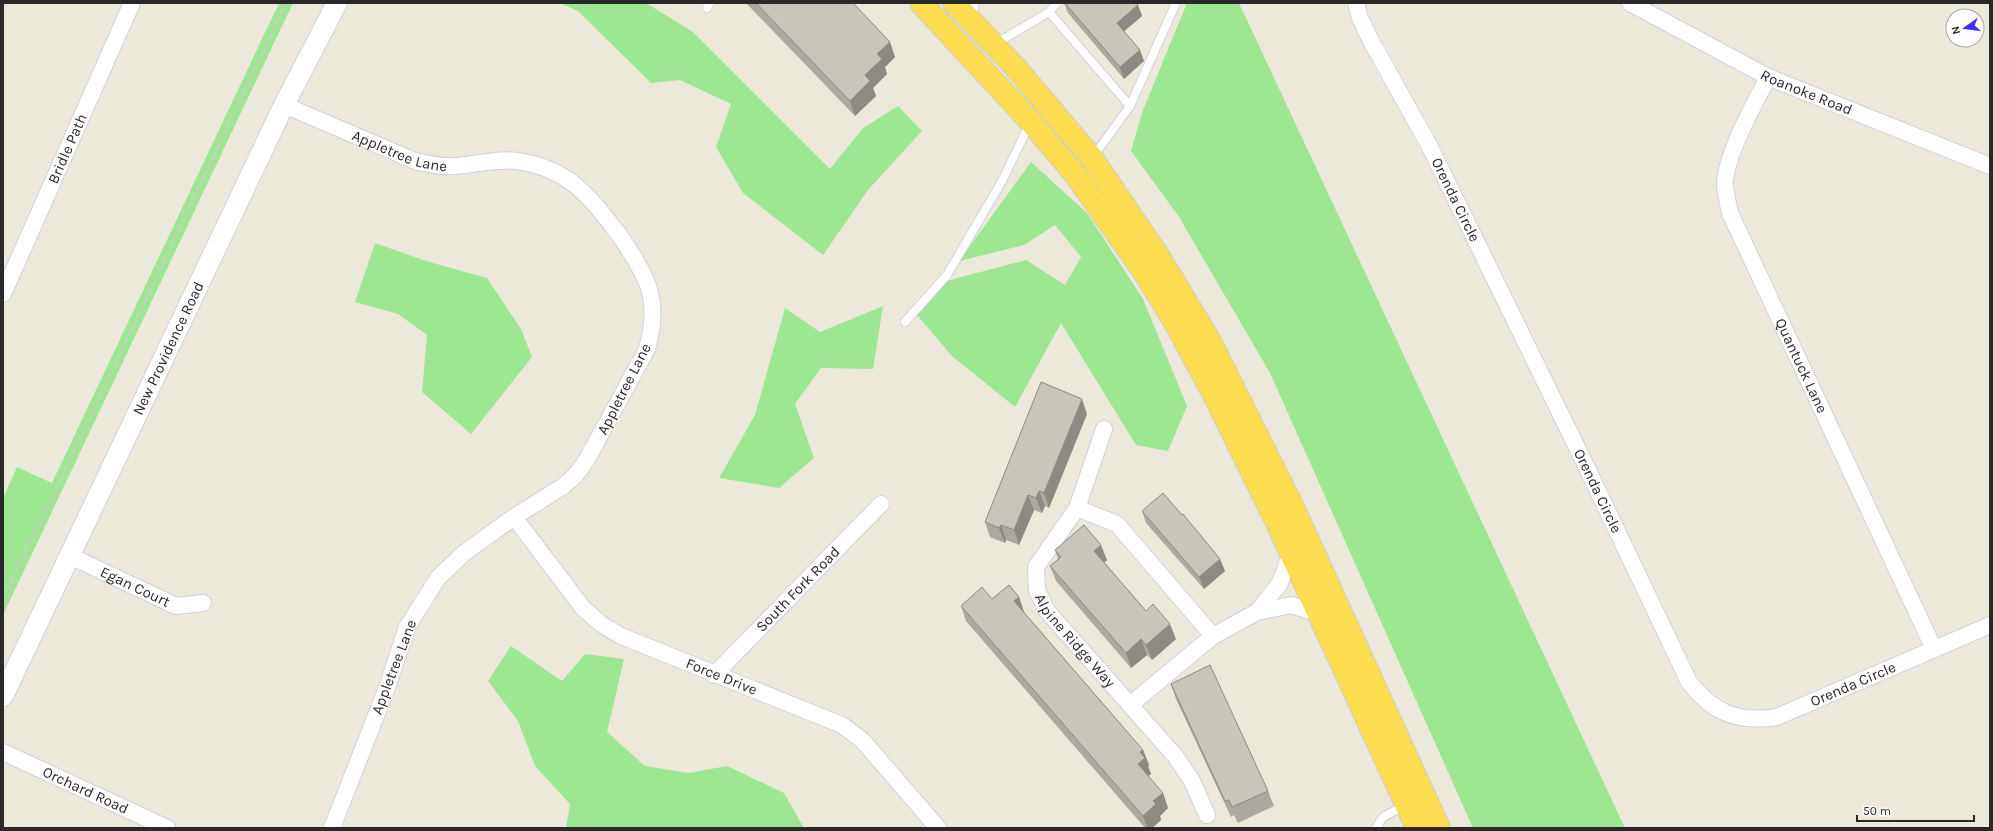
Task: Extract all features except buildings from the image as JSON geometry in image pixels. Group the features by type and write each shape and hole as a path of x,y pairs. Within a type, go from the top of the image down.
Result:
{"highway":[{"path":"921,3 1031,122 1075,174 1142,269 1176,324 1213,393 1291,553 1417,828"},
{"path":"954,3 973,13 994,44 1092,158 1159,257 1211,343 1292,506 1439,828"}],"street":[{"name":"Bridle Path","path":"3,294 132,3"},
{"name":"Orenda Circle","path":"1356,3 1360,18 1370,39 1430,147 1587,468 1689,682 1699,695 1712,706 1727,714 1743,719 1760,720 1777,718 1990,624"},
{"name":"Roanoke Road","path":"1630,3 1768,76 1990,166"},
{"name":"New Providence Road","path":"3,696 331,5"},
{"name":"Quantuck Lane","path":"1768,76 1734,148 1728,169 1725,182 1730,213 1934,649"},
{"name":"Appletree Lane","path":"284,106 403,157 422,163 454,166 497,160 518,161 556,172 587,194 627,246 642,272 650,292 653,316 652,330 647,349 638,369 586,461 575,476 562,487 514,516 464,553 438,578 418,606 407,627 388,685 332,828"},
{"name":"Alpine Ridge Way","path":"1104,429 1077,508 1036,567 1037,590 1047,611 1176,757 1192,781 1207,815"},
{"name":"South Fork Road","path":"714,674 881,504"},
{"path":"1077,508 1117,524 1213,636"},
{"name":"Force Drive","path":"514,516 583,608 601,624 621,636 842,725 863,741 938,828"},
{"path":"1257,612 1280,583 1291,553"},
{"name":"Egan Court","path":"70,556 176,606 203,603"},
{"path":"1130,705 1213,636 1257,612 1291,606 1318,613"},
{"name":"Orchard Road","path":"3,752 167,828"}],"lane":[{"path":"994,44 1050,12 1058,3"},
{"path":"1092,158 1130,106 1176,3"},
{"path":"1050,12 1130,106"},
{"path":"905,322 947,275 1002,180 1031,122"},
{"path":"1376,828 1383,816 1407,805"}],"path":[{"path":"3,597 62,476 286,3"}],"green space":[{"path":"279,3 293,3 3,615 3,498 17,467 52,483"},
{"path":"560,3 646,3 693,32 830,169 863,128 898,106 922,131 868,190 823,255 743,193 716,147 731,104 680,80 651,83 578,11"},
{"path":"1187,3 1239,3 1625,828 1473,828 1270,373 1179,217 1131,151 1143,110"},
{"path":"1031,162 1087,213 1143,299 1187,406 1168,451 1136,445 1061,323 1015,407 952,356 917,315 943,282 1026,260 1065,285 1081,257 1055,225 1024,245 959,261"},
{"path":"375,243 426,261 487,278 521,329 532,357 471,434 422,392 427,335 398,314 355,302"},
{"path":"883,306 873,369 821,368 795,404 814,458 779,488 719,478 755,415 785,308 820,332"},
{"path":"511,646 562,681 585,654 624,659 607,732 645,766 689,773 727,766 784,793 804,828 566,828 570,804 535,766 518,721 488,681"}]}
